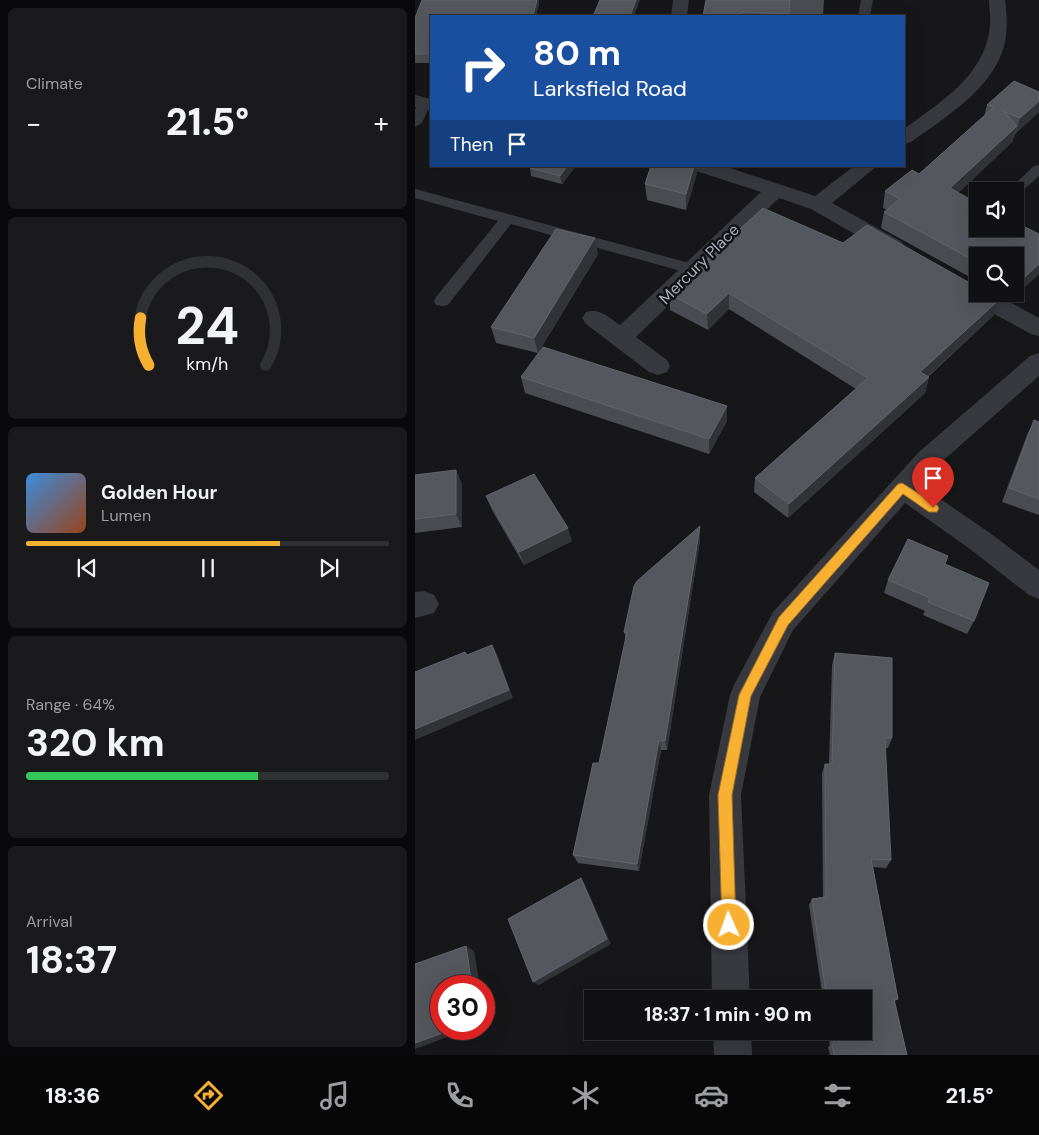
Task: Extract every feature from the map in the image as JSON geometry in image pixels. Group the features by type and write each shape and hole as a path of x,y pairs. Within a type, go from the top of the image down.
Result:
{"street":[{"path":"679,15 681,0"},
{"path":"905,137 978,80 993,56 997,32 997,0"},
{"path":"709,167 728,169 818,204 909,256"},
{"path":"818,204 866,167"},
{"name":"Mercury Place","path":"621,338 776,189"},
{"path":"953,280 1039,328"},
{"path":"594,318 658,366"},
{"path":"731,990 725,795 745,695 783,621 928,459 1039,362"},
{"path":"902,487 980,541 1039,586"},
{"path":"733,1040 733,1055"}],"lane":[{"path":"865,15 867,0"},
{"path":"415,123 424,103"},
{"path":"1024,182 1039,169"},
{"path":"415,193 692,269"},
{"path":"442,301 507,219"}],"building":[{"path":"422,0 537,0 533,15 430,15 430,54 415,54 415,18"},
{"path":"600,0 636,0 630,15 593,15"},
{"path":"706,0 790,0 789,14 742,12 740,15 703,15"},
{"path":"1014,81 1039,92 1039,101 1020,118 1003,111 1017,126 950,188 969,199 969,237 1024,237 1024,226 1039,234 1039,264 1024,278 1024,247 969,247 969,258 884,212 900,199 885,191 912,170 919,174 994,107 987,105"},
{"path":"530,167 566,167 560,176"},
{"path":"651,167 694,167 686,194 645,184"},
{"path":"763,208 843,243 867,225 969,282 969,302 997,302 920,372 929,377 789,504 755,478 868,378 729,293 707,314 669,294"},
{"path":"556,229 595,238 534,338 491,327"},
{"path":"543,347 727,406 709,439 521,377"},
{"path":"1034,420 1039,422 1039,499 1009,488"},
{"path":"456,470 456,514 415,519 415,475"},
{"path":"534,474 568,528 519,552 486,496"},
{"path":"700,526 665,741 659,740 637,864 573,855 593,763 599,763 627,632 624,632 634,586 637,581"},
{"path":"908,539 948,556 945,564 989,583 974,621 928,602 930,598 888,580"},
{"path":"492,645 509,690 415,729 415,672 465,652 467,655"},
{"path":"835,653 892,658 892,738 885,738 891,860 871,859 898,999 894,1000 907,1055 834,1055 832,1045 834,1044 833,1040 872,1040 872,990 826,990 812,899 826,897 825,764 832,764"},
{"path":"581,878 607,939 533,982 508,919"},
{"path":"466,946 470,975 430,975 430,1038 415,1043 415,964"}],"route":[{"path":"729,925 725,795 745,695 783,621 902,487 933,508"}]}
